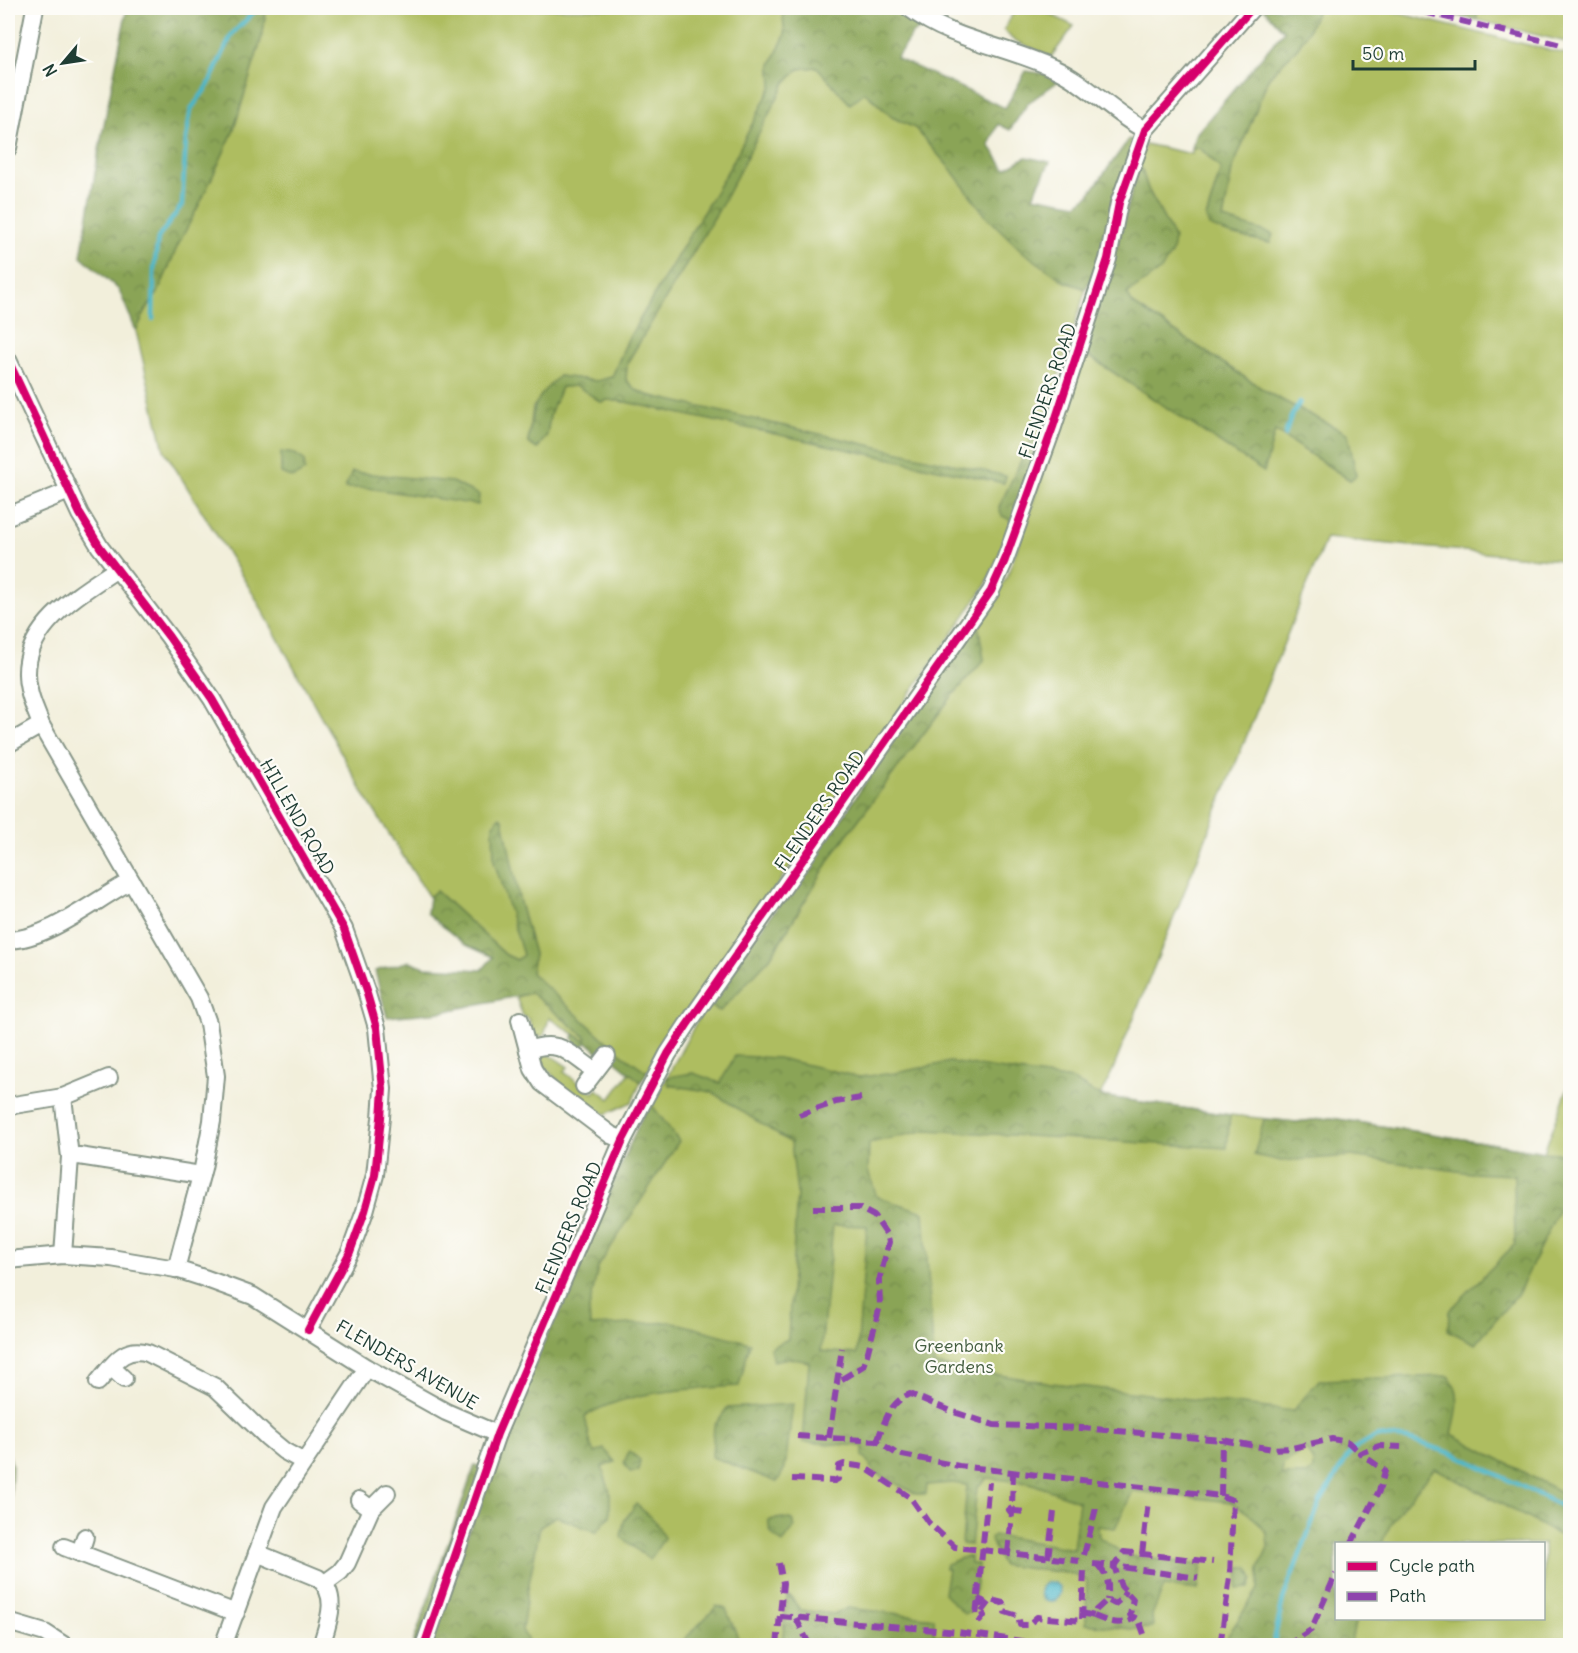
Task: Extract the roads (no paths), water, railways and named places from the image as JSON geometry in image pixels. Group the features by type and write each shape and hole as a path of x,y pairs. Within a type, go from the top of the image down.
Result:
{"street":[{"path":"8,148 35,8"},
{"path":"909,8 930,23 954,33 1052,67 1072,78 1110,108 1145,130"},
{"name":"FLENDERS ROAD","path":"424,1646 496,1434 623,1140 668,1054 687,1025 991,591 1005,560 1053,427 1108,259 1119,203 1145,130 1252,8"},
{"name":"HILLEND ROAD","path":"8,360 85,522 212,699 344,929 367,994 377,1028 382,1089 375,1174 350,1252 308,1330"},
{"path":"8,399 24,394"},
{"path":"8,516 69,491"},
{"path":"117,569 77,596 43,626 28,655 28,689 41,725 199,998 208,1023 216,1076 212,1121 201,1175 176,1269"},
{"path":"8,744 41,725"},
{"path":"8,940 30,935 52,926 131,881"},
{"path":"520,1020 534,1069 542,1083 611,1135 623,1140"},
{"path":"528,1050 551,1044 561,1047 595,1071"},
{"path":"584,1086 607,1056"},
{"path":"8,1106 63,1097 109,1078"},
{"path":"63,1097 70,1157 63,1255"},
{"path":"70,1157 79,1156 201,1175"},
{"name":"FLENDERS AVENUE","path":"8,1260 63,1255 111,1258 176,1269 252,1296 367,1368 446,1412 496,1434"},
{"path":"98,1382 127,1352 137,1350 194,1375 215,1387 267,1437 284,1451 304,1462"},
{"path":"111,1367 124,1379"},
{"path":"223,1646 274,1507 367,1368"},
{"path":"325,1583 340,1572 346,1563 365,1505 387,1493"},
{"path":"76,1546 236,1613"},
{"path":"257,1553 325,1583 331,1595 331,1607 321,1646"},
{"path":"8,1622 45,1632 65,1646"}],"water":[{"path":"1050,1582 1057,1585 1060,1592 1057,1599 1050,1602 1043,1599 1040,1592 1043,1585"}],"waterway":[{"path":"153,319 154,269 158,238 182,205 186,139 191,109 208,86 232,34 258,8"},
{"path":"1285,435 1291,417 1300,402"},
{"path":"1273,1646 1283,1599 1320,1502 1352,1450 1377,1436 1407,1439 1457,1455 1570,1510"}],"park label":[{"name":"Greenbank Gardens","path":"959,1356"}]}
